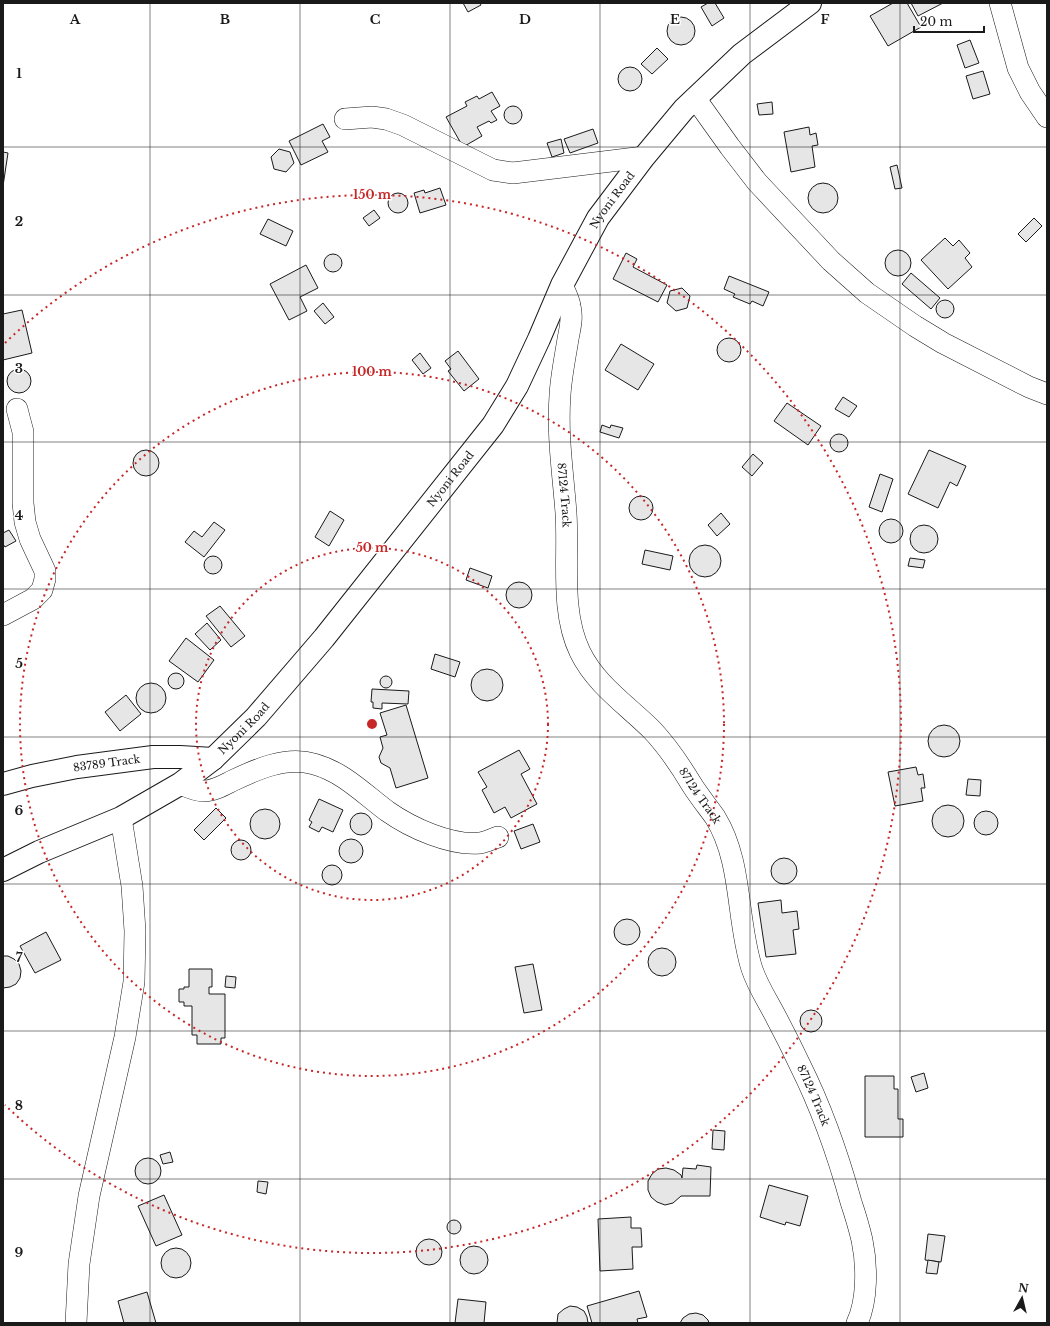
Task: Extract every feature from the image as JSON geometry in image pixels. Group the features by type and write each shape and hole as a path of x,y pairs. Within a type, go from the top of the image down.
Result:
{"street":[{"name":"Nyoni Road","path":"3,870 39,852 121,818 180,784 213,759 256,718 324,638 493,425 517,386 562,285 598,218 644,158 684,109 742,54 810,3"},
{"path":"1000,3 1018,68 1030,92 1047,117"},
{"path":"695,98 757,182 831,262 867,293 943,344 1029,387 1047,394"},
{"path":"345,118 372,117 386,119 403,125 493,170 513,173 644,158"},
{"name":"87124 Track","path":"562,285 570,306 572,320 562,375 559,427 560,459 566,513 567,606 571,632 588,667 620,702 651,729 674,755 715,818 726,838 732,857 748,954 753,972 801,1066 821,1110 843,1174 862,1241 866,1282 860,1316 857,1323"},
{"path":"3,615 33,598 42,590 45,579 45,571 30,539 26,522 23,503 23,432 17,409"},
{"name":"83789 Track","path":"3,784 32,776 77,767 153,757 213,759"},
{"path":"180,784 204,791 217,788 269,765 294,762 312,763 328,769 349,781 406,823 432,834 450,840 470,843 482,843 498,838"},
{"path":"76,1323 79,1264 90,1196 125,1037 134,982 135,931 132,886 121,818"}],"building":[{"path":"463,3 480,3 481,5 468,12"},
{"path":"708,3 715,3 724,18 712,26 701,7"},
{"path":"893,3 907,3 921,27 888,46 870,16"},
{"path":"911,3 943,3 918,16"},
{"path":"681,17 691,21 695,31 691,41 681,45 671,41 667,31 671,21"},
{"path":"970,40 979,63 965,68 957,45"},
{"path":"657,48 668,59 652,74 641,64"},
{"path":"630,67 635,68 641,74 641,84 635,90 630,91 625,90 619,84 618,79 619,74 625,68"},
{"path":"983,71 990,94 973,99 966,76"},
{"path":"492,92 500,106 491,111 497,120 491,123 489,121 477,127 482,136 463,147 446,117 467,106 465,102 477,96 479,99"},
{"path":"772,102 773,114 759,115 757,104"},
{"path":"513,106 519,109 522,115 519,121 513,124 507,121 504,115 507,109"},
{"path":"323,124 330,137 322,141 328,152 301,165 289,141"},
{"path":"809,127 810,135 816,133 818,145 812,146 815,167 791,172 784,132"},
{"path":"593,129 598,143 570,153 564,139"},
{"path":"561,139 564,153 552,157 547,143"},
{"path":"279,149 290,152 294,163 286,172 274,169 271,157"},
{"path":"3,152 8,153 3,186"},
{"path":"897,165 902,188 895,189 890,167"},
{"path":"823,183 834,187 838,198 834,209 823,213 812,209 808,198 812,187"},
{"path":"440,188 446,205 420,213 414,193 424,190 425,193"},
{"path":"394,193 402,193 408,199 408,207 402,213 394,213 388,207 388,199"},
{"path":"374,210 380,218 369,226 363,218"},
{"path":"1034,218 1042,226 1026,242 1018,234"},
{"path":"268,219 293,231 286,246 260,234"},
{"path":"945,238 953,246 959,240 970,253 965,258 972,267 948,289 921,260"},
{"path":"898,250 907,254 911,263 907,272 898,276 889,272 885,263 889,254"},
{"path":"626,253 637,259 633,267 667,285 658,302 613,279"},
{"path":"333,254 339,257 342,263 339,269 333,272 327,269 324,263 327,257"},
{"path":"306,265 318,288 300,297 307,311 289,320 270,284"},
{"path":"911,273 940,298 931,309 902,284"},
{"path":"729,276 769,292 763,306 752,301 750,304 733,297 735,294 724,289"},
{"path":"682,288 690,296 687,308 676,311 667,303 670,291"},
{"path":"941,300 949,300 954,305 952,316 949,318 941,318 936,313 936,305"},
{"path":"323,303 334,317 325,324 314,311"},
{"path":"22,310 32,353 3,360 3,314"},
{"path":"729,338 738,341 741,350 738,359 729,362 720,359 717,350 720,341"},
{"path":"621,344 654,364 638,390 605,370"},
{"path":"458,351 479,379 464,391 448,371 451,369 445,361"},
{"path":"420,353 431,368 423,374 412,360"},
{"path":"19,369 24,370 30,376 30,386 24,392 19,393 14,392 8,386 7,381 8,376 14,370"},
{"path":"843,397 857,406 849,417 835,409"},
{"path":"787,403 821,426 808,445 774,421"},
{"path":"602,425 610,428 611,425 623,428 619,438 600,432"},
{"path":"835,434 843,434 848,439 846,450 843,452 835,452 830,447 830,439"},
{"path":"146,450 155,454 159,463 155,472 146,476 137,472 133,463 137,454"},
{"path":"929,450 966,466 957,486 950,482 938,508 908,494"},
{"path":"753,454 763,463 752,476 742,467"},
{"path":"880,474 893,479 882,512 869,507"},
{"path":"641,496 650,499 653,508 650,517 641,520 632,517 629,508 632,499"},
{"path":"330,511 344,520 329,546 315,537"},
{"path":"721,513 730,524 717,536 708,525"},
{"path":"886,519 896,519 903,526 903,536 896,543 886,543 879,536 879,526"},
{"path":"214,522 225,530 204,557 185,542 194,531 202,537"},
{"path":"924,525 934,529 938,539 934,549 924,553 914,549 910,539 914,529"},
{"path":"9,530 16,541 5,547 3,544 3,533"},
{"path":"702,545 708,545 718,552 721,561 720,567 714,574 708,577 702,577 692,570 689,564 689,558 696,548"},
{"path":"645,550 673,556 670,570 642,564"},
{"path":"209,556 217,556 222,561 220,572 217,574 209,574 204,569 204,561"},
{"path":"910,558 925,560 923,568 908,566"},
{"path":"470,568 492,576 488,588 466,580"},
{"path":"519,582 528,586 532,595 528,604 519,608 510,604 506,595 510,586"},
{"path":"220,606 245,636 231,647 206,616"},
{"path":"207,623 221,640 210,650 195,634"},
{"path":"186,638 214,660 198,682 169,661"},
{"path":"435,654 460,662 455,677 431,669"},
{"path":"484,669 490,669 499,673 503,685 499,697 490,701 484,701 475,697 471,688 471,682 475,673"},
{"path":"173,673 179,673 184,678 182,687 179,689 173,689 168,684 168,678"},
{"path":"388,676 391,677 391,687 384,688 381,687 380,680 381,677"},
{"path":"151,683 157,684 165,692 165,704 157,712 151,713 145,712 137,704 136,698 137,692 145,684"},
{"path":"372,689 409,691 408,704 382,703 382,709 373,708 373,702 371,702"},
{"path":"126,695 141,714 120,731 105,712"},
{"path":"406,705 428,778 396,788 390,768 381,763 379,757 383,748 380,737 387,735 380,713"},
{"path":"944,725 953,728 957,732 960,741 957,750 953,754 944,757 935,754 931,750 928,741 931,732 935,728"},
{"path":"519,750 530,769 521,774 537,804 511,818 505,807 494,813 482,790 487,787 478,772"},
{"path":"916,767 918,775 923,774 925,788 921,788 923,801 895,806 888,772"},
{"path":"968,779 981,780 980,796 966,795"},
{"path":"319,799 343,810 333,832 322,827 319,832 309,827 312,822 309,820"},
{"path":"945,805 951,805 960,809 964,821 960,833 951,837 945,837 936,833 932,824 932,818 936,809"},
{"path":"216,808 226,818 204,840 194,830"},
{"path":"265,809 276,813 280,824 276,835 265,839 254,835 250,824 254,813"},
{"path":"981,811 991,811 998,818 998,828 991,835 981,835 974,828 974,818"},
{"path":"357,813 365,813 372,820 372,828 365,835 357,835 350,828 350,820"},
{"path":"533,824 540,842 521,849 514,831"},
{"path":"351,839 360,842 363,851 360,860 351,863 342,860 339,851 342,842"},
{"path":"241,840 248,843 251,850 248,857 241,860 234,857 231,850 234,843"},
{"path":"784,858 793,862 797,871 793,880 784,884 775,880 771,871 775,862"},
{"path":"332,865 339,868 342,875 339,882 332,885 325,882 322,875 325,868"},
{"path":"781,900 782,913 797,911 799,929 793,930 796,954 766,957 758,903"},
{"path":"627,919 636,923 640,932 636,941 627,945 618,941 614,932 618,923"},
{"path":"46,932 61,960 35,973 20,946"},
{"path":"662,948 672,952 676,962 672,972 662,976 652,972 648,962 652,952"},
{"path":"3,956 8,956 14,959 19,964 21,971 20,978 16,984 3,988"},
{"path":"533,964 542,1010 524,1013 515,967"},
{"path":"189,969 212,969 212,987 209,987 209,994 225,994 225,1038 221,1038 221,1044 197,1044 197,1035 192,1035 192,1006 184,1006 184,1002 179,1002 179,989 189,987"},
{"path":"226,976 236,977 235,988 225,987"},
{"path":"811,1010 819,1013 822,1021 819,1029 811,1032 803,1029 800,1021 803,1013"},
{"path":"924,1073 928,1088 916,1092 911,1077"},
{"path":"865,1076 894,1076 894,1089 898,1089 898,1119 903,1119 903,1137 865,1137"},
{"path":"713,1130 725,1131 724,1150 712,1149"},
{"path":"170,1152 173,1162 163,1164 160,1155"},
{"path":"148,1158 157,1162 161,1171 157,1180 148,1184 139,1180 135,1171 139,1162"},
{"path":"697,1165 711,1167 710,1196 681,1196 673,1203 665,1205 657,1202 651,1197 648,1190 648,1181 652,1174 658,1169 666,1168 674,1170 681,1175 682,1178 683,1168 696,1169"},
{"path":"258,1181 268,1182 266,1194 257,1192"},
{"path":"769,1185 808,1196 800,1226 786,1222 785,1225 760,1217"},
{"path":"164,1195 182,1235 156,1246 138,1206"},
{"path":"631,1217 631,1228 641,1228 642,1247 632,1247 633,1269 600,1271 598,1219"},
{"path":"454,1220 459,1222 461,1227 459,1232 454,1234 449,1232 447,1227 449,1222"},
{"path":"928,1234 945,1236 941,1262 925,1260"},
{"path":"429,1239 438,1243 442,1252 438,1261 429,1265 420,1261 416,1252 420,1243"},
{"path":"474,1246 484,1250 488,1260 484,1270 474,1274 464,1270 460,1260 464,1250"},
{"path":"176,1248 187,1252 191,1263 187,1274 176,1278 165,1274 161,1263 165,1252"},
{"path":"928,1260 939,1262 937,1274 926,1273"},
{"path":"639,1291 647,1317 637,1319 638,1323 592,1323 587,1306"},
{"path":"147,1292 156,1323 124,1323 118,1301"},
{"path":"458,1299 486,1302 484,1323 455,1323"},
{"path":"570,1306 577,1307 584,1311 588,1323 557,1323 558,1314"},
{"path":"696,1313 703,1315 709,1323 680,1323 683,1318 689,1314"}]}
